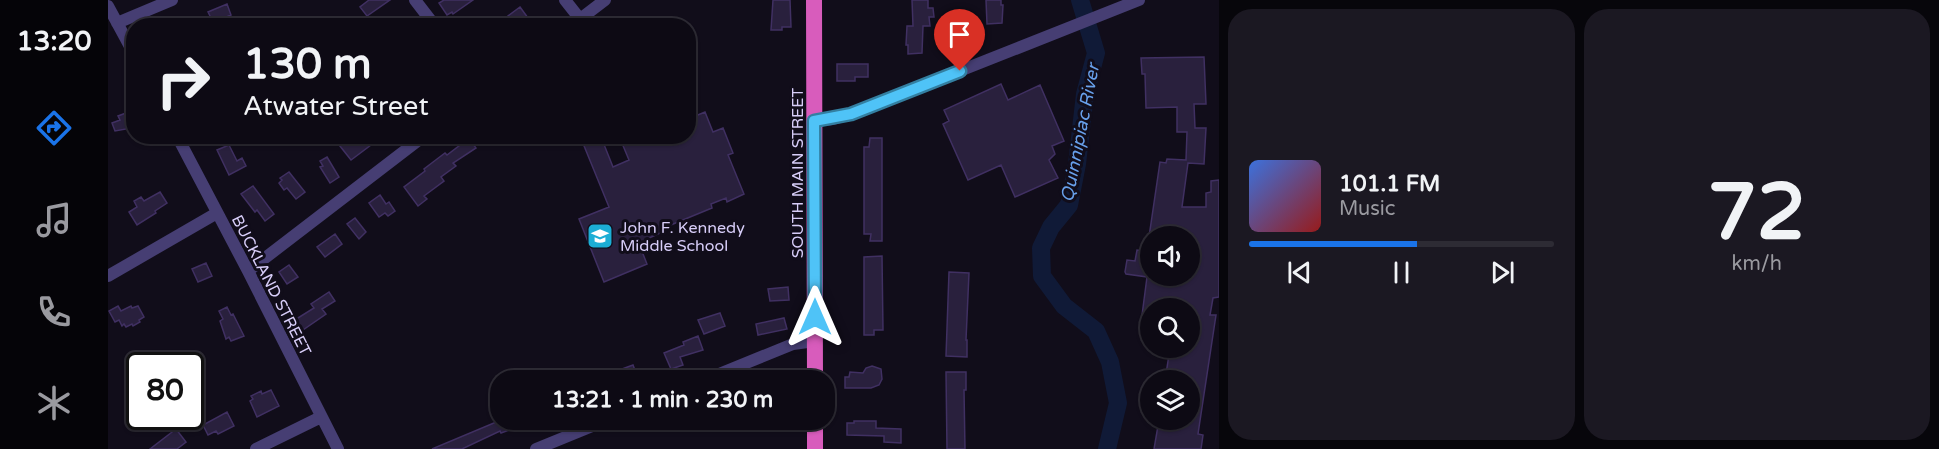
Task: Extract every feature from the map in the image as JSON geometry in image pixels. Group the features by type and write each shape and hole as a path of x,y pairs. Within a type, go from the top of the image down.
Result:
{"highway":[{"name":"SOUTH MAIN STREET","path":"814,0 815,370"},
{"path":"814,449 815,430"}],"street":[{"path":"129,18 172,0"},
{"path":"415,0 429,18"},
{"path":"565,0 573,18"},
{"path":"580,18 605,0"},
{"path":"814,121 851,114 1139,0"},
{"path":"108,6 126,39"},
{"path":"117,23 126,19"},
{"name":"BUCKLAND STREET","path":"181,144 338,449"},
{"path":"248,271 414,144"},
{"path":"108,276 217,213"},
{"path":"729,370 793,344 815,341"},
{"path":"256,449 321,417"},
{"path":"536,449 583,430"}],"building":[{"path":"369,0 390,0 367,16 360,7"},
{"path":"444,0 473,0 453,14 452,12 447,15 439,3"},
{"path":"773,0 790,0 791,27 771,30"},
{"path":"912,0 928,0 928,8 933,8 934,17 929,17 930,26 923,26 922,53 908,54 907,26 913,26"},
{"path":"986,0 1001,0 1002,23 987,24"},
{"path":"227,4 231,15 224,18 211,18 208,12"},
{"path":"520,7 528,18 509,18 508,16"},
{"path":"1204,57 1206,104 1194,104 1195,128 1206,128 1204,164 1188,163 1182,207 1206,207 1206,193 1211,192 1211,181 1219,180 1219,297 1213,298 1210,315 1216,315 1200,421 1200,370 1167,370 1168,358 1200,358 1200,298 1144,298 1146,286 1200,286 1200,226 1151,226 1160,162 1166,163 1167,159 1186,160 1187,132 1177,132 1177,107 1146,108 1145,74 1142,74 1141,58"},
{"path":"837,64 868,64 868,77 855,77 855,81 837,81"},
{"path":"1001,84 1008,100 1040,85 1064,141 1052,146 1055,154 1049,160 1058,178 1015,197 1001,165 968,180 943,124 949,121 944,110"},
{"path":"705,112 713,132 723,128 733,153 728,155 744,194 727,202 726,198 711,204 712,208 661,229 662,232 647,239 650,246 641,249 647,264 604,282 579,219 609,207 583,144 604,144 613,167 629,160 622,144 696,144 696,116"},
{"path":"126,113 126,129 115,131 112,123 120,120 118,116"},
{"path":"870,138 882,138 882,241 870,241 871,234 864,234 864,147 869,147"},
{"path":"338,144 372,144 351,160"},
{"path":"473,144 476,148 453,163 456,166 441,177 444,181 424,196 427,199 418,206 404,187 445,153 447,155 460,145"},
{"path":"229,145 237,161 242,158 246,166 229,175 217,150"},
{"path":"327,157 339,177 330,183 320,167 323,166 320,161"},
{"path":"289,172 305,192 296,199 287,188 284,190 279,183 282,180 280,178"},
{"path":"253,186 274,214 265,221 241,194"},
{"path":"160,192 167,203 137,225 129,212 137,207 134,201 141,197 144,201"},
{"path":"380,195 395,211 388,216 385,213 379,217 369,203"},
{"path":"355,218 366,232 359,239 347,224"},
{"path":"335,234 342,244 325,257 317,247"},
{"path":"1137,250 1140,250 1140,276 1126,274 1127,260 1135,261"},
{"path":"882,256 883,330 874,330 874,335 864,335 864,257"},
{"path":"206,263 212,276 198,282 192,269"},
{"path":"289,265 298,277 287,284 279,272"},
{"path":"949,272 969,273 967,357 946,356"},
{"path":"788,287 789,300 770,301 768,289"},
{"path":"329,292 335,301 322,309 326,314 300,332 293,321 314,308 311,304"},
{"path":"118,306 121,311 131,306 132,308 138,306 144,317 133,326 132,324 126,327 124,324 122,326 119,320 115,322 109,311"},
{"path":"227,307 244,336 231,341 229,337 226,339 220,321 223,319 219,311"},
{"path":"720,313 725,326 704,334 698,320"},
{"path":"784,318 787,329 758,335 756,324"},
{"path":"698,336 703,350 680,357 683,365 671,369 664,353"},
{"path":"633,365 635,370 622,370"},
{"path":"872,366 881,369 882,379 879,385 871,388 845,388 845,377 849,377 850,372 863,373 866,368"},
{"path":"946,372 966,372 965,449 947,449"},
{"path":"271,390 279,406 257,417 250,401 253,399 251,396 261,391 262,394"},
{"path":"227,412 234,426 218,434 216,431 208,435 204,424"},
{"path":"854,421 876,421 876,428 901,429 901,443 884,442 884,436 847,435 847,423 854,423"},
{"path":"490,425 490,430 509,430 501,433 500,431 462,449 432,449"},
{"path":"175,430 186,442 177,449 150,449"},
{"path":"1157,430 1199,430 1198,434 1203,435 1201,449 1154,449"}],"waterway":[{"name":"Quinnipiac River","path":"1080,0 1096,53 1085,94 1077,164 1069,205 1051,227 1041,248 1042,276 1064,306 1096,331 1110,362 1118,403 1107,449"}],"place":[{"name":"John F. Kennedy Middle School","path":"600,236"}],"route":[{"path":"815,317 814,121 851,114 960,71"}]}
